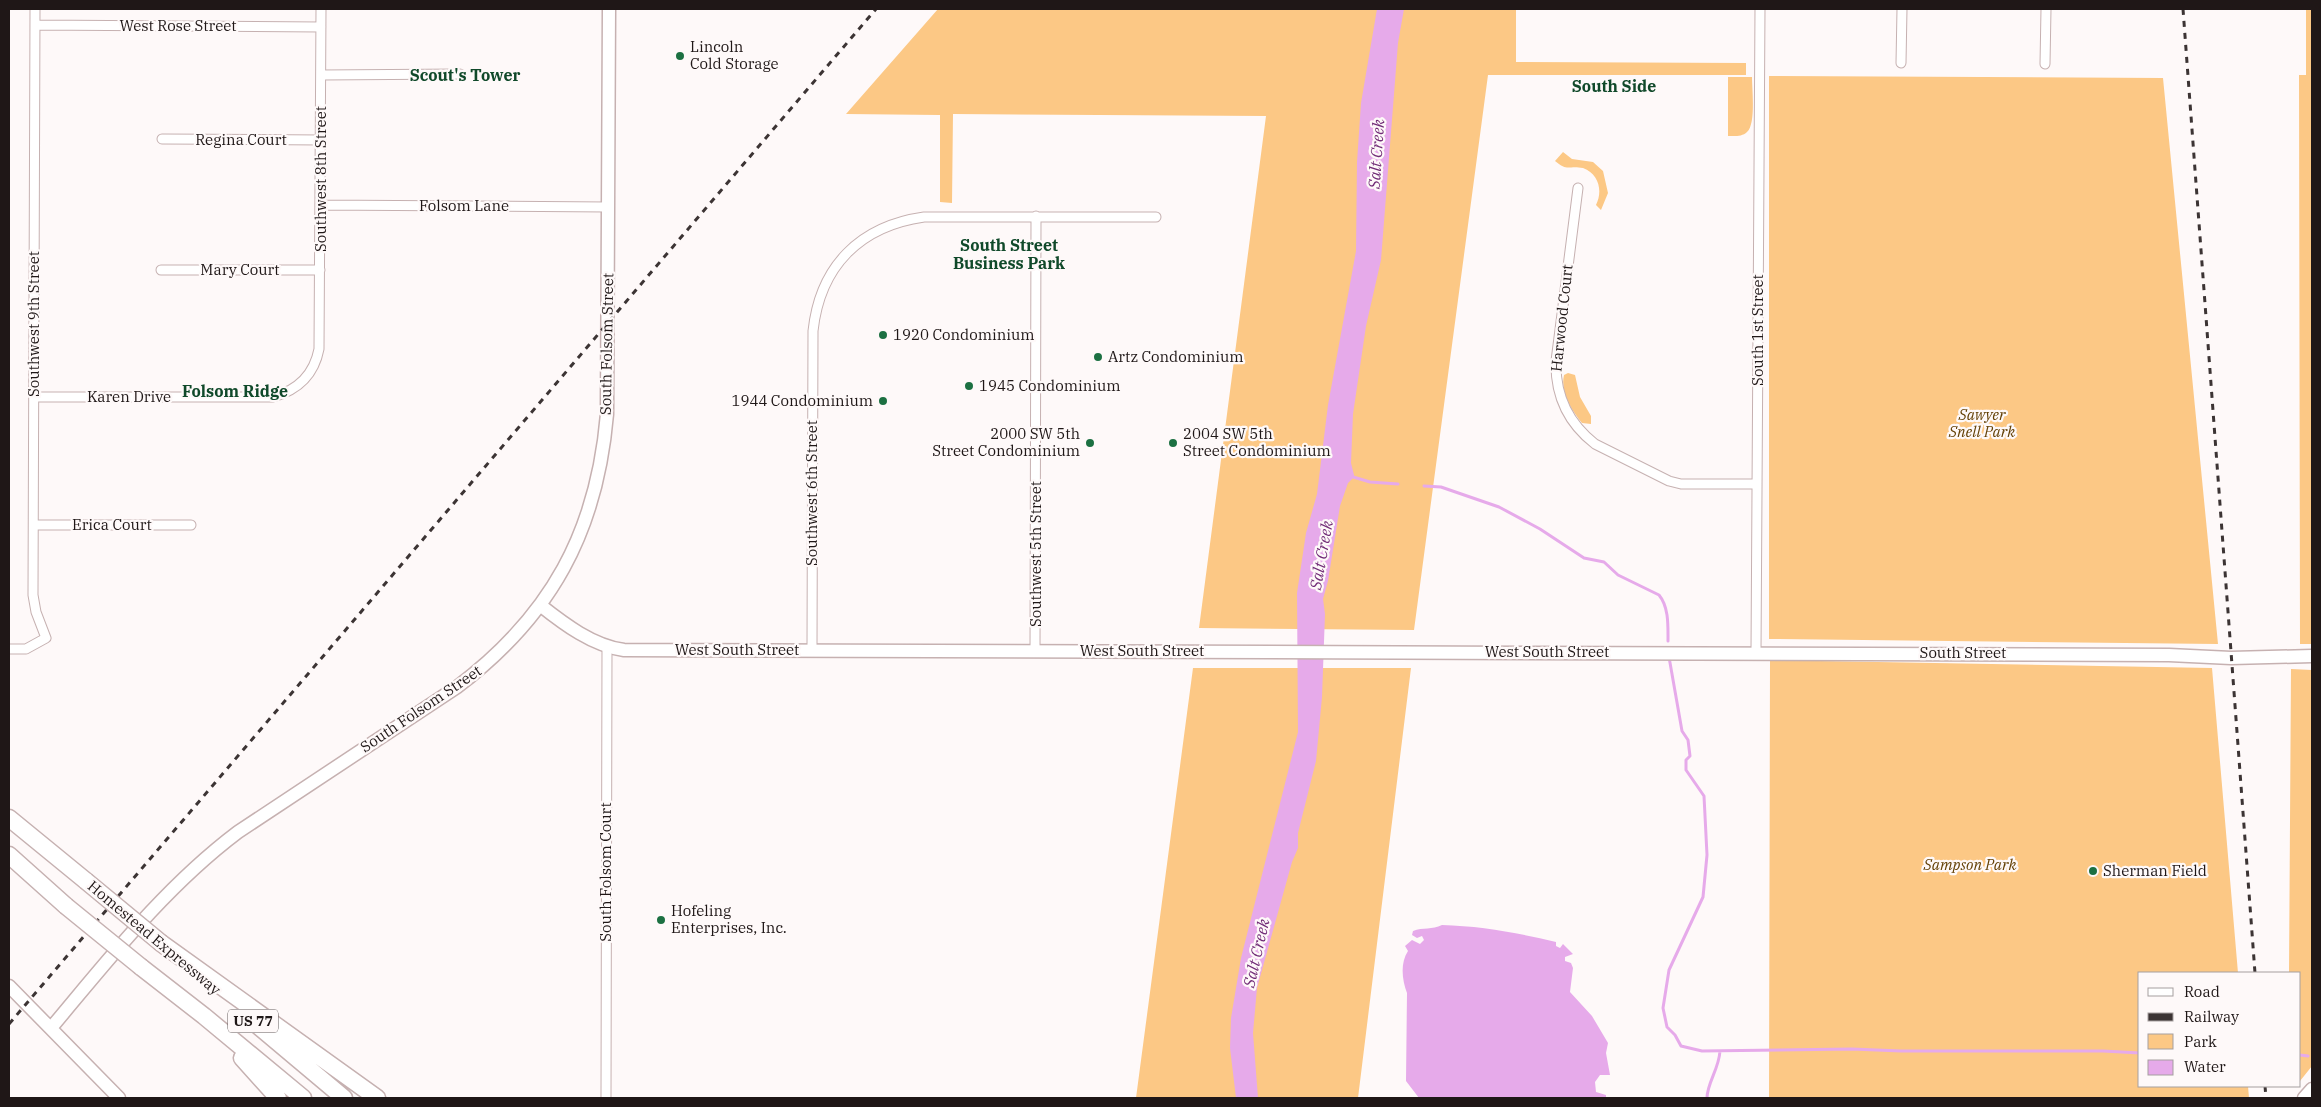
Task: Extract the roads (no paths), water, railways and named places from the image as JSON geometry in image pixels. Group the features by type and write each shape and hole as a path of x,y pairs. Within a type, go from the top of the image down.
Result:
{"highway":[{"name":"Homestead Expressway","path":"9,818 161,943 344,1098"},
{"name":"Homestead Expressway","path":"9,855 66,906 303,1098"},
{"path":"161,943 377,1098"},
{"path":"204,1016 278,1098"}],"street":[{"name":"Southwest 9th Street","path":"9,648 26,649 46,638 36,612 34,594 36,9"},
{"name":"Southwest 8th Street","path":"319,349 321,9"},
{"name":"South Folsom Street","path":"51,1028 164,896 212,851 458,687 505,648 557,581 582,532 599,476 608,414 609,9"},
{"name":"South 1st Street","path":"1756,652 1760,9"},
{"path":"1901,63 1902,9"},
{"path":"2045,64 2046,9"},
{"name":"West Rose Street","path":"35,25 321,27"},
{"path":"321,75 460,74"},
{"name":"Regina Court","path":"162,139 321,140"},
{"name":"Harwood Court","path":"1578,188 1556,361 1557,387 1568,416 1580,431 1595,444 1669,481 1681,484 1757,484"},
{"name":"Folsom Lane","path":"320,205 608,207"},
{"name":"Southwest 5th Street","path":"1035,651 1036,216"},
{"name":"Southwest 6th Street","path":"812,649 813,331 817,307 826,282 846,254 875,232 908,219 924,217 1156,217"},
{"name":"Mary Court","path":"161,270 320,270"},
{"name":"Karen Drive","path":"34,397 273,397 293,390 302,383 313,369 319,349"},
{"name":"Erica Court","path":"34,525 191,525"},
{"name":"West South Street","path":"540,605 577,631 607,646 624,650 1756,652"},
{"name":"South Folsom Court","path":"606,1098 607,646"},
{"name":"South Street","path":"1756,652 2169,655 2231,658 2312,656"},
{"path":"9,986 119,1098"},
{"path":"2304,1098 2312,1089"}],"water":[{"name":"Salt Creek","path":"1377,9 1404,9 1398,43 1381,260 1366,326 1353,414 1351,463 1354,475 1348,483 1340,506 1328,581 1323,599 1325,614 1322,697 1316,761 1298,833 1298,848 1292,862 1257,988 1253,1033 1258,1098 1236,1098 1230,1048 1231,1018 1241,958 1298,732 1297,593 1306,533 1317,494 1328,405 1356,251 1357,162 1361,103"},
{"path":"1442,925 1485,928 1556,942 1556,946 1560,948 1563,944 1573,954 1565,957 1565,961 1571,963 1573,968 1570,992 1592,1016 1608,1043 1606,1053 1610,1075 1600,1075 1595,1082 1596,1092 1606,1095 1606,1098 1419,1098 1406,1081 1407,993 1403,972 1405,956 1408,951 1405,946 1412,940 1420,944 1424,940 1422,936 1417,938 1412,935 1413,931"}],"waterway":[{"path":"1350,476 1370,482 1398,484"},
{"path":"1424,486 1441,487 1499,507 1540,529 1584,558 1604,562 1618,575 1659,595 1665,605 1668,641"},
{"path":"1669,657 1682,731 1688,740 1690,756 1686,760 1686,770 1704,796 1707,855 1703,897 1669,970 1663,1008 1667,1027 1675,1035 1681,1046 1702,1051 1852,1049 2138,1053"},
{"path":"1707,1098 1718,1064 1720,1051"},
{"path":"2301,1055 2308,1056"}],"railway":[{"path":"9,1024 876,9"},
{"path":"2183,9 2255,972"},
{"path":"2265,1087 2266,1098"}],"place":[{"name":"Lincoln Cold Storage","path":"680,56"},
{"name":"1920 Condominium","path":"883,335"},
{"name":"Artz Condominium","path":"1098,357"},
{"name":"1945 Condominium","path":"969,386"},
{"name":"1944 Condominium","path":"883,401"},
{"name":"2000 SW 5th Street Condominium","path":"1090,443"},
{"name":"2004 SW 5th Street Condominium","path":"1173,443"},
{"name":"Sherman Field","path":"2093,871"},
{"name":"Hofeling Enterprises, Inc.","path":"661,920"}],"district":[{"name":"Scout's Tower","path":"465,75"},
{"name":"South Side","path":"1614,86"},
{"name":"South Street Business Park","path":"1009,254"},
{"name":"Folsom Ridge","path":"235,391"}],"park label":[{"name":"Sawyer Snell Park","path":"1982,424"},
{"name":"Sampson Park","path":"1970,865"}]}
